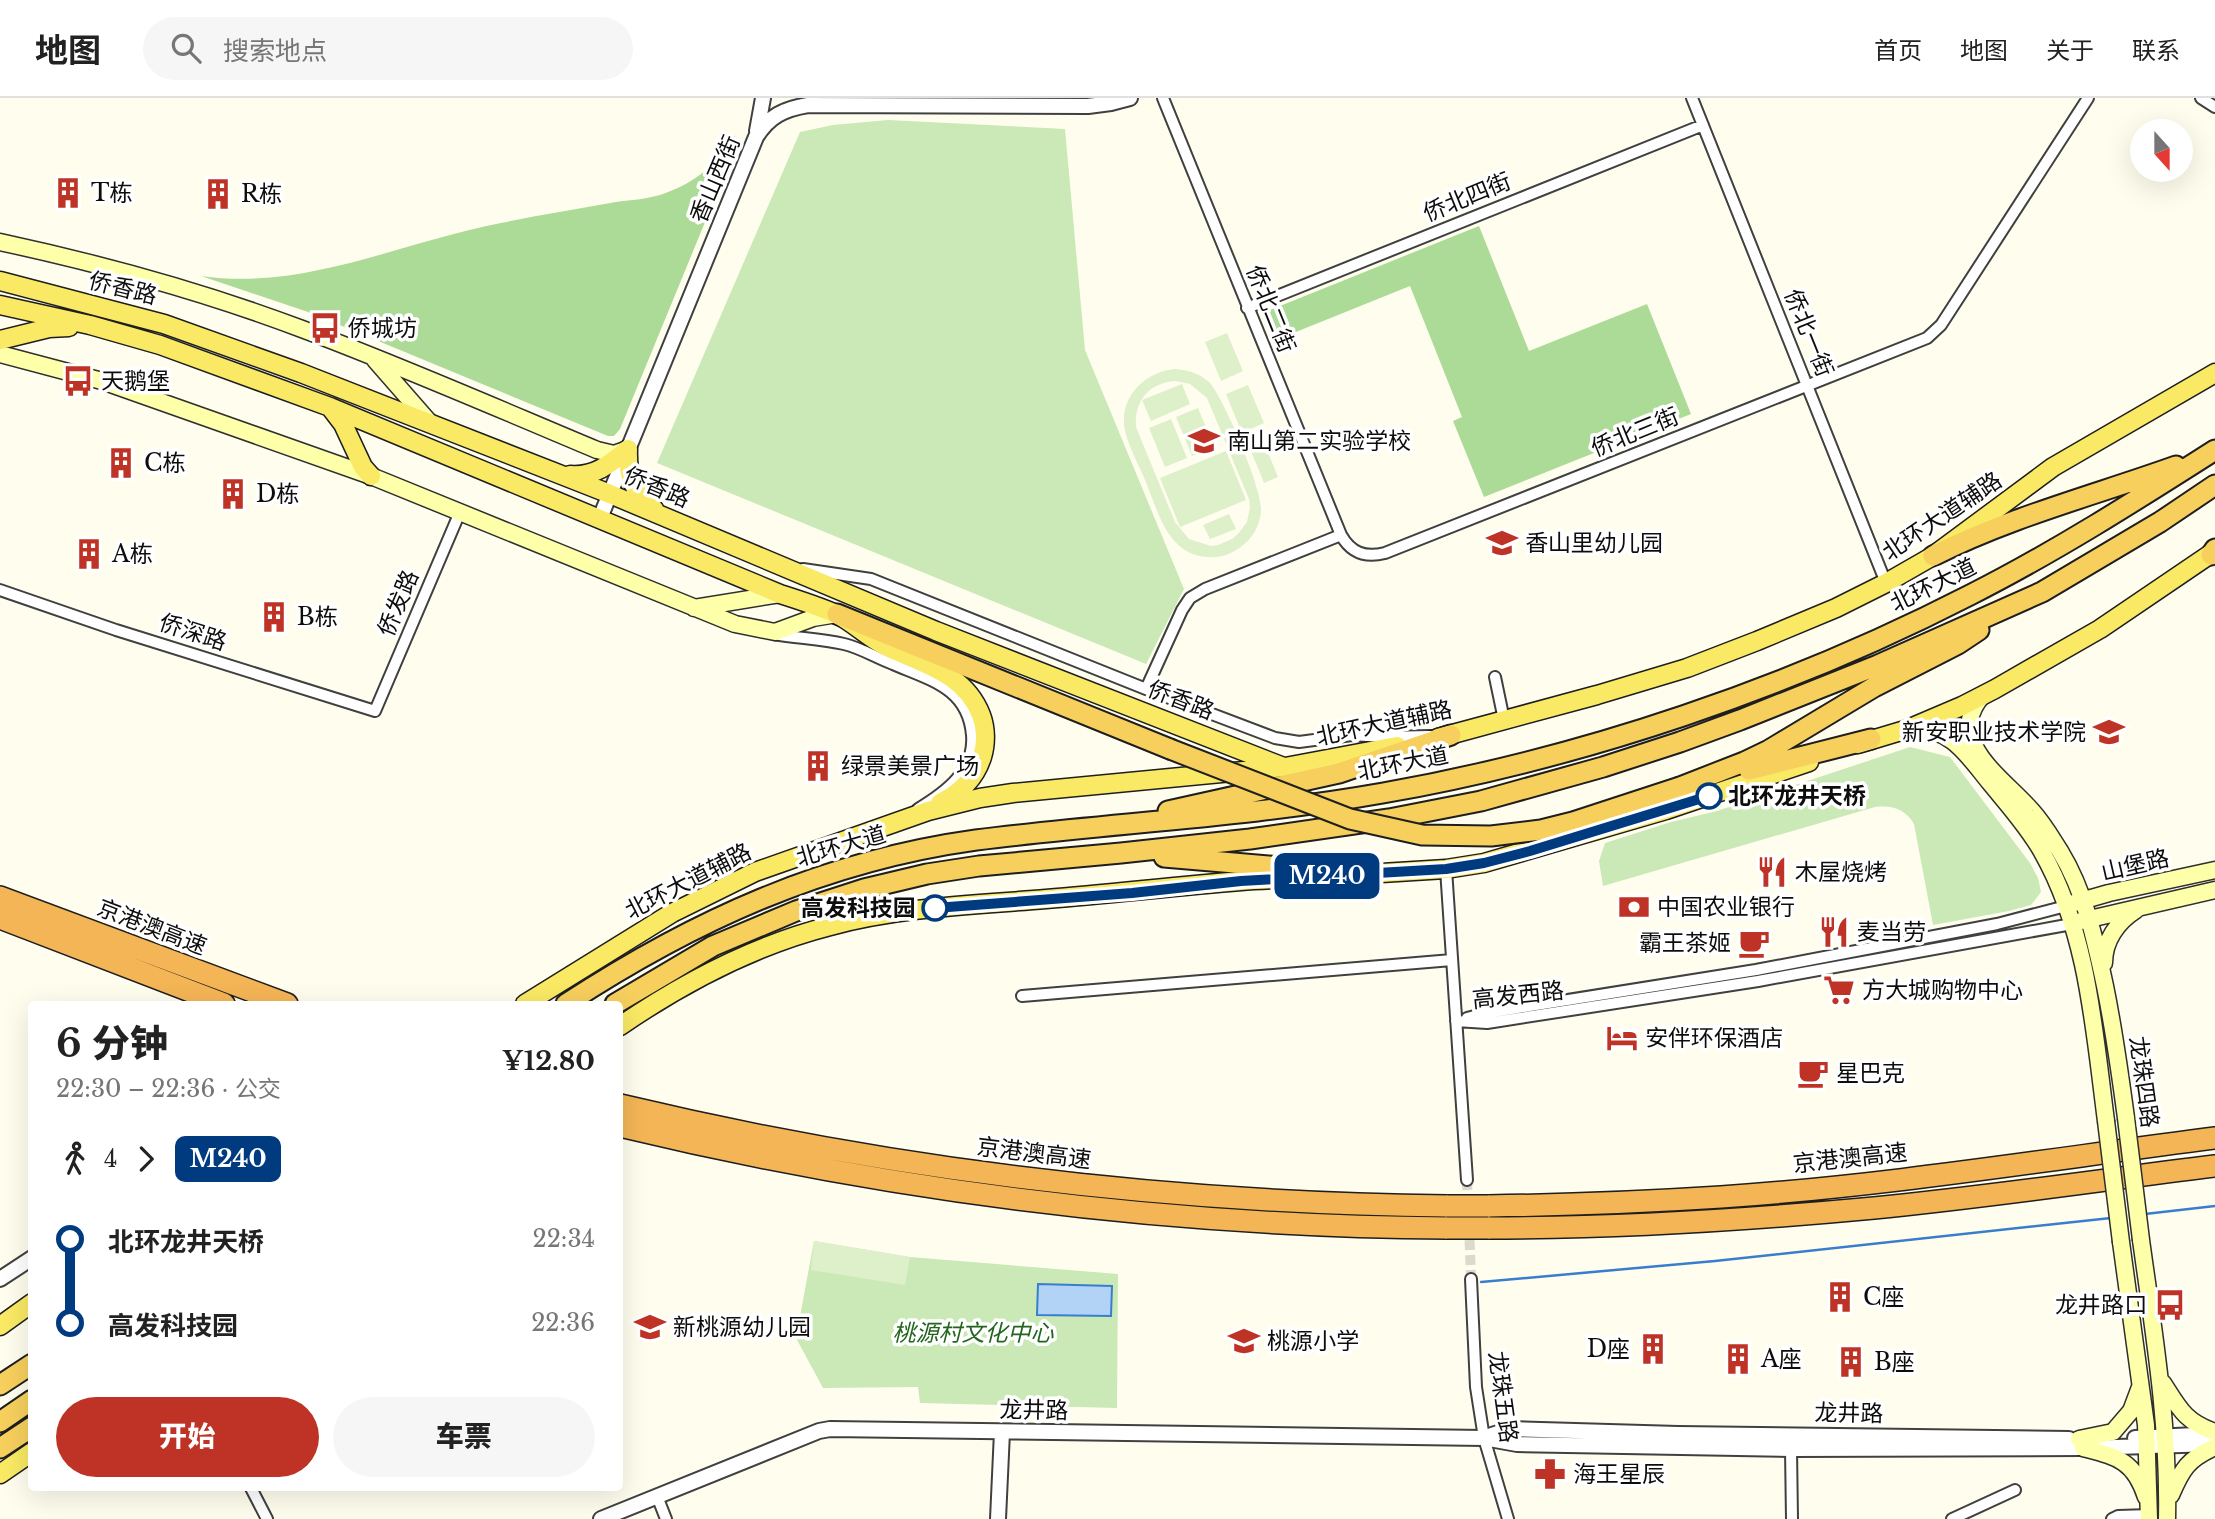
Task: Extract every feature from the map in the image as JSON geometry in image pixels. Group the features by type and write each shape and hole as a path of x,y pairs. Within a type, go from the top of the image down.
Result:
{"highway":[{"path":"1933,556 1967,539 2166,470 2215,449"},
{"name":"北环大道","path":"571,1001 690,931 741,906 821,875 935,846 1248,813 1430,784 1591,745 1717,703 1851,651 1971,595 2103,521 2215,449"},
{"name":"北环大道","path":"620,1001 713,946 796,911 864,889 928,873 1250,839 1389,819 1480,801 1591,770 1740,720 1878,665 2042,592 2160,522 2215,485"},
{"path":"1680,788 1769,750 1874,687 1958,644 2042,592"},
{"path":"837,614 1350,820 1422,835 1491,836 1541,830 1680,788 1871,739"},
{"path":"1107,826 1339,773 1451,735"},
{"path":"1121,853 1362,874"},
{"name":"京港澳高速","path":"0,897 279,1001"},
{"name":"京港澳高速","path":"0,918 217,1001"},
{"path":"623,1007 646,985"},
{"name":"京港澳高速","path":"623,1106 767,1138 865,1156 1047,1182 1140,1192 1288,1202 1448,1206 1563,1205 1722,1197 1878,1182 2215,1138"},
{"name":"京港澳高速","path":"623,1127 757,1157 864,1177 1049,1203 1274,1222 1447,1228 1543,1228 1703,1221 1875,1208 2215,1166"},
{"path":"0,1385 28,1367"},
{"path":"0,1422 28,1403"},
{"path":"0,1448 28,1430"}],"main road":[{"path":"0,242 155,280 301,328 597,450 614,454 628,449"},
{"name":"侨香路","path":"0,281 164,324 301,373 610,494 936,631 1284,767"},
{"name":"侨香路","path":"0,305 160,345 330,407 780,594 837,614 879,643 929,664 953,678 972,696 983,721 984,750 966,785 947,799 901,819"},
{"path":"0,340 48,328 90,326"},
{"path":"0,354 102,381 371,476 735,624 768,633 813,618 837,614"},
{"path":"372,357 431,424"},
{"name":"北环大道辅路","path":"530,1001 672,913 755,872 901,819 953,804 1013,793 1284,767 1451,735 1686,668 1780,632 1886,583 1933,556 2053,467 2214,372"},
{"path":"330,407 343,424 363,467 371,476"},
{"path":"560,474 578,476 595,472 628,449"},
{"path":"628,449 627,464 631,482 644,501 663,516"},
{"path":"501,477 510,455"},
{"path":"623,1024 668,995 742,958 803,934 853,920 935,908 1132,893 1241,881 1446,869 1507,857 1619,825 1773,775 1871,739 1911,728 1983,695 2100,629 2214,552"},
{"path":"691,608 780,594"},
{"name":"龙珠四路","path":"1983,695 1970,713 1968,727 1972,740 1992,770 2045,827 2067,863 2089,919 2103,979 2115,1037 2162,1380 2168,1512"},
{"name":"龙珠四路","path":"1911,728 1938,732 1951,739 1965,752 2035,840 2048,863 2072,924 2092,1012 2148,1443 2150,1517"},
{"name":"山堡路","path":"2066,906 2215,870"},
{"name":"山堡路","path":"2072,924 2215,890"},
{"path":"2103,979 2104,957 2112,933 2122,921 2144,906"},
{"path":"0,1326 28,1307"},
{"path":"2081,1444 2113,1432 2124,1422 2137,1400 2140,1378"},
{"path":"2162,1380 2180,1411 2197,1425 2215,1433"},
{"path":"2081,1444 2121,1460 2130,1467 2143,1489 2150,1517"},
{"path":"2168,1512 2182,1471 2195,1457 2215,1446"},
{"path":"0,1474 28,1455"}],"street":[{"path":"756,138 763,98"},
{"path":"809,98 827,104"},
{"name":"香山西街","path":"600,518 756,138 767,122 782,111 827,104 1087,106 1130,98"},
{"name":"侨北二街","path":"1163,98 1341,535"},
{"name":"侨北一街","path":"1692,98 1886,583"},
{"name":"侨北三街","path":"1341,535 1349,547 1363,555 1385,553 1919,342 1934,332 2088,98"},
{"path":"2202,98 2215,107"},
{"name":"侨北四街","path":"1247,308 1703,125"},
{"name":"侨发路","path":"375,711 460,512"},
{"path":"1146,689 1190,598 1205,589 1341,535"},
{"path":"784,567 871,579 1146,689 1287,740 1299,742 1352,735 1451,735"},
{"name":"侨深路","path":"0,590 116,630 375,711"},
{"path":"768,633 852,646 934,681 954,694 961,703 971,731 971,755 966,766 949,788 901,819"},
{"path":"1495,677 1504,720"},
{"path":"1446,869 1466,1180"},
{"name":"高发西路","path":"1456,1021 1486,1013 1709,978 1971,929 2066,906"},
{"name":"高发西路","path":"1456,1021 1487,1023 1691,993 2072,924"},
{"path":"1021,996 1452,960"},
{"path":"0,1279 28,1261"},
{"name":"龙珠五路","path":"1471,1279 1476,1387 1484,1438 1508,1519"},
{"name":"龙井路","path":"601,1519 830,1429 1484,1438 1517,1444 1791,1449 2148,1443 2215,1433"},
{"name":"龙井路","path":"1484,1438 1510,1429 2081,1444"},
{"path":"998,1519 1002,1432"},
{"name":"龙井路","path":"2166,1442 2215,1446"},
{"path":"1791,1449 1792,1519"},
{"path":"1952,1519 2015,1490"},
{"path":"253,1491 267,1519"},
{"path":"657,1496 666,1519"},
{"path":"2112,1519 2118,1516 2150,1517"}],"green space":[{"path":"888,120 1065,129 1085,350 1184,589 1146,664 657,463 800,132 833,125"},
{"path":"735,135 733,154 620,429 614,436 608,436 308,312 201,276 240,279 315,271 464,231 657,196 686,184 705,171"},
{"path":"1479,226 1529,351 1647,304 1691,414 1484,497 1453,421 1462,417 1410,286 1276,340 1265,312"},
{"path":"1227,333 1243,371 1221,381 1205,342"},
{"path":"1164,371 1189,371 1209,382 1232,423 1249,464 1260,498 1261,515 1255,532 1248,541 1227,554 1212,557 1194,554 1173,540 1160,517 1129,443 1124,419 1130,398 1144,381","holes":["1166,382 1190,384 1207,398 1249,499 1247,522 1232,539 1218,545 1211,546 1189,539 1175,522 1136,427 1138,409 1145,395 1151,390"]},
{"path":"1182,384 1190,404 1151,421 1142,400"},
{"path":"1248,385 1264,423 1242,433 1226,394"},
{"path":"1198,408 1214,447 1192,456 1176,417"},
{"path":"1171,419 1187,458 1165,467 1149,428"},
{"path":"1265,445 1278,477 1264,483 1251,451"},
{"path":"1226,451 1246,500 1180,527 1160,478"},
{"path":"1229,514 1236,529 1210,539 1203,525"},
{"path":"1910,747 1950,757 2030,863 2038,878 2041,892 2031,905 1933,925 1914,824 1898,809 1887,807 1875,807 1603,886 1599,861 1605,843 1717,811"},
{"name":"桃源村文化中心","path":"814,1241 910,1257 1118,1274 1117,1408 920,1403 918,1387 823,1388 796,1338"},
{"path":"814,1241 910,1257 905,1285 811,1270"}],"water":[{"path":"1038,1284 1112,1286 1111,1316 1037,1315"}],"waterway":[{"path":"2145,1214 2215,1206"},
{"path":"1481,1282 1715,1261 2111,1218"}],"tunnel":[{"path":"1467,1180 1468,1209"},
{"path":"1469,1225 1471,1279"}],"bus line":[{"name":"M240","path":"935,908 1132,893 1241,881 1446,869 1530,851 1709,796"}],"place":[{"name":"T栋","path":"68,193"},
{"name":"R栋","path":"218,194"},
{"name":"侨城坊","path":"325,328"},
{"name":"天鹅堡","path":"78,381"},
{"name":"南山第二实验学校","path":"1204,441"},
{"name":"C栋","path":"121,463"},
{"name":"D栋","path":"233,494"},
{"name":"香山里幼儿园","path":"1502,543"},
{"name":"A栋","path":"89,554"},
{"name":"B栋","path":"274,617"},
{"name":"新安职业技术学院","path":"2109,732"},
{"name":"绿景美景广场","path":"818,766"},
{"name":"北环龙井天桥","path":"1709,796"},
{"name":"木屋烧烤","path":"1772,872"},
{"name":"中国农业银行","path":"1634,907"},
{"name":"高发科技园","path":"935,908"},
{"name":"麦当劳","path":"1834,932"},
{"name":"霸王茶姬","path":"1754,943"},
{"name":"方大城购物中心","path":"1839,990"},
{"name":"安伴环保酒店","path":"1622,1038"},
{"name":"星巴克","path":"1813,1073"},
{"name":"C座","path":"1840,1297"},
{"name":"龙井路口","path":"2170,1305"},
{"name":"新桃源幼儿园","path":"650,1327"},
{"name":"桃源小学","path":"1244,1341"},
{"name":"D座","path":"1653,1349"},
{"name":"A座","path":"1738,1359"},
{"name":"B座","path":"1851,1362"},
{"name":"海王星辰","path":"1550,1474"}]}
